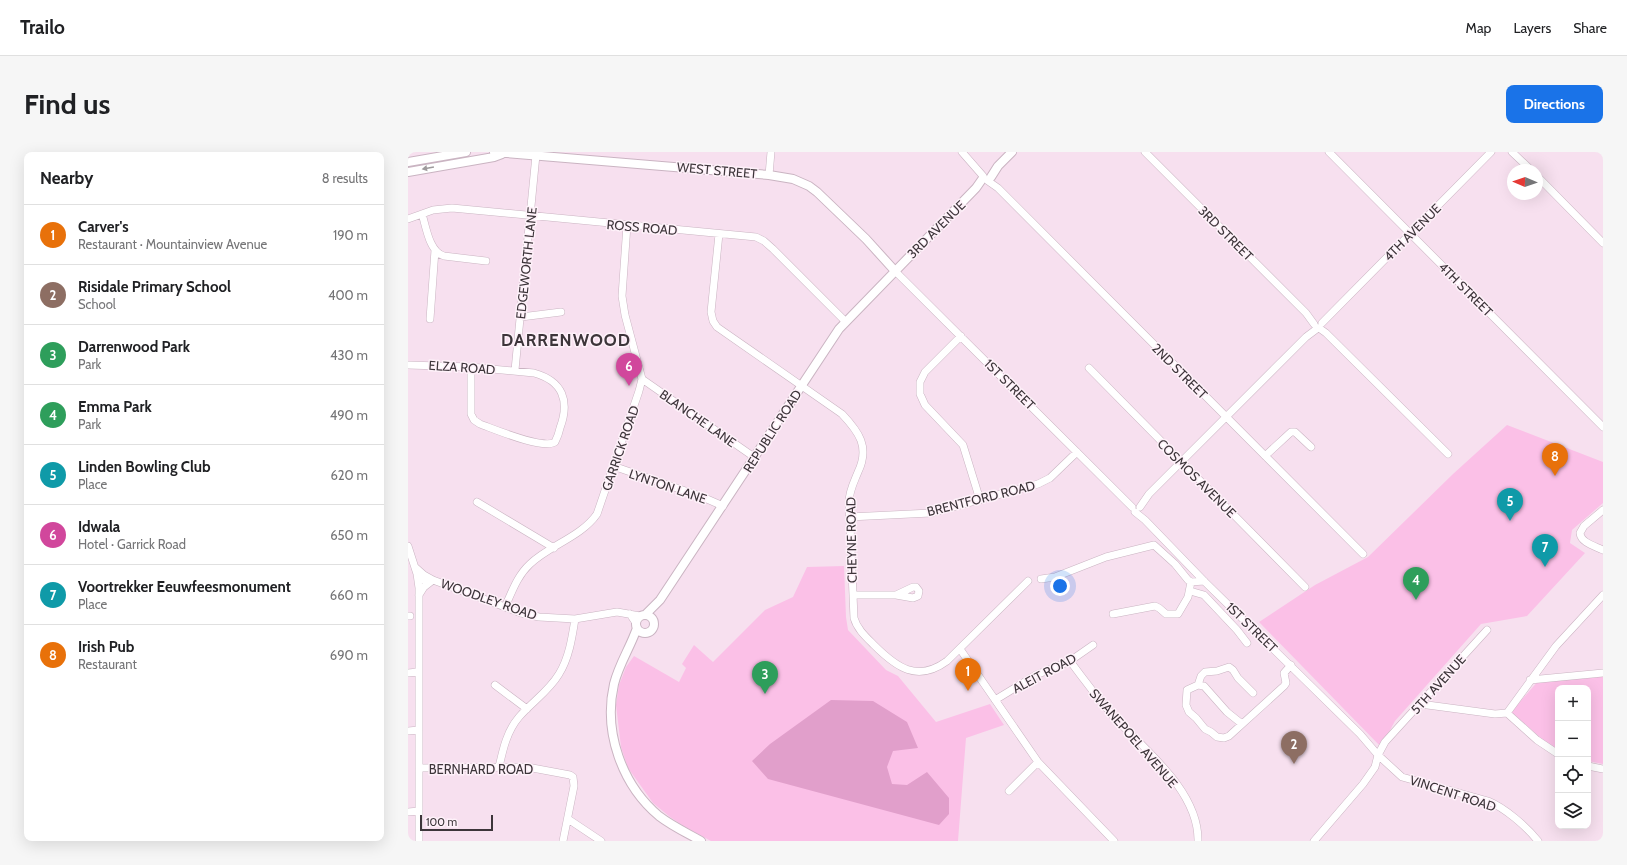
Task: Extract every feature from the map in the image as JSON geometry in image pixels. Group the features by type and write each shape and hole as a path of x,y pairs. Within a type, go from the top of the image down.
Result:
{"main road":[{"path":"448,164 457,152"},
{"path":"408,162 457,152 466,152"},
{"name":"3RD AVENUE","path":"895,271 1012,152"},
{"name":"WEST STREET","path":"408,172 494,157 498,153 769,175 792,179 814,190 866,239 895,271"},
{"name":"REPUBLIC ROAD","path":"701,841 668,822 648,805 631,783 620,760 614,742 611,703 618,672 622,661 632,644 640,620 660,600 830,342 845,321 895,271"},
{"name":"REPUBLIC ROAD","path":"632,644 645,633 653,630 655,626 654,620 660,600"},
{"path":"645,633 640,620 652,616 654,620"}],"street":[{"path":"769,175 771,152"},
{"name":"2ND STREET","path":"962,152 1363,554"},
{"name":"3RD STREET","path":"1145,152 1448,454"},
{"name":"4TH STREET","path":"1329,152 1603,427"},
{"name":"4TH AVENUE","path":"1136,507 1318,324 1411,234 1491,152"},
{"path":"1512,152 1524,164"},
{"name":"EDGEWORTH LANE","path":"515,370 536,155"},
{"path":"1543,182 1603,243"},
{"name":"ROSS ROAD","path":"408,219 441,209 452,208 749,236 764,241 845,321"},
{"path":"422,214 435,250 438,254 486,261"},
{"path":"627,225 622,296 625,315 642,379"},
{"name":"CHEYNE ROAD","path":"719,234 711,312 715,324 723,333 842,414 858,434 862,443 864,450 863,460 849,495 854,618 857,626 874,645 896,665 910,670 930,670 941,665 960,649 1028,581"},
{"path":"430,319 435,250"},
{"name":"1ST STREET","path":"895,271 962,336 1123,498 1136,507 1145,520 1204,581 1291,665 1360,734 1380,757"},
{"path":"521,317 561,312"},
{"path":"962,336 925,372 920,382 920,394 925,405 963,445 980,500"},
{"name":"ELZA ROAD","path":"408,365 471,367 515,370 537,374 560,388 564,402 564,414 556,441 553,444 545,445 480,424 474,420 470,411 471,367"},
{"name":"COSMOS AVENUE","path":"1089,368 1181,463 1305,587"},
{"name":"BLANCHE LANE","path":"642,379 754,457"},
{"name":"GARRICK ROAD","path":"506,607 514,587 524,569 533,561 583,528 593,519 599,508 642,379"},
{"path":"1265,456 1291,432 1295,432 1311,447"},
{"name":"BRENTFORD ROAD","path":"849,517 931,513 1038,484 1047,480 1077,452"},
{"name":"LYNTON LANE","path":"613,466 678,488 723,506"},
{"path":"477,502 554,548"},
{"path":"1603,510 1584,526 1580,533 1581,538 1584,541 1603,550"},
{"path":"1041,579 1051,579 1106,556 1154,545 1175,564 1191,582 1190,591 1180,612 1176,614 1166,614 1155,606 1114,614"},
{"path":"408,546 418,580 419,595 419,841"},
{"path":"415,567 424,575 433,580 424,587 419,595"},
{"name":"WOODLEY ROAD","path":"418,580 433,580 506,607 539,617 575,619 617,612 630,614 640,620"},
{"path":"1191,582 1204,581"},
{"path":"1190,591 1204,595 1237,630 1247,643"},
{"path":"853,596 896,595"},
{"path":"1507,713 1556,646 1603,595"},
{"path":"499,767 509,733 518,718 552,683 563,666 569,648 575,619"},
{"name":"5TH AVENUE","path":"1314,841 1359,789 1380,757 1390,738 1487,630"},
{"name":"ALEIT ROAD","path":"995,700 1036,675 1070,661 1093,645"},
{"path":"960,649 1038,762 1114,841"},
{"name":"SWANEPOEL AVENUE","path":"1070,661 1101,702 1166,771 1177,785 1194,815 1198,841"},
{"path":"1242,724 1226,712 1204,686 1198,685 1187,690 1186,705 1189,712 1196,718 1204,729 1217,737 1224,738 1242,724 1284,686 1286,683 1284,673 1291,665"},
{"path":"1198,685 1202,673 1229,667 1253,693"},
{"path":"408,673 418,672"},
{"path":"1530,680 1603,674"},
{"path":"495,685 527,708"},
{"path":"1420,704 1495,714 1507,713 1537,740 1555,752"},
{"path":"408,731 418,730"},
{"name":"VINCENT ROAD","path":"1380,757 1398,774 1406,778 1488,801 1499,806 1538,841"},
{"path":"1009,791 1038,762"},
{"path":"1591,767 1603,769"},
{"name":"BERNHARD ROAD","path":"419,768 536,768 564,773 573,777 574,786 563,841"},
{"path":"408,812 418,811"},
{"path":"568,819 602,841"}],"shaded area":[{"path":"1507,425 1603,462 1603,503 1572,530 1570,543 1585,553 1527,616 1481,624 1395,721 1381,747 1259,622 1315,585 1368,557 1453,474"},
{"path":"844,566 848,630 886,670 898,676 936,722 990,704 1004,725 966,738 958,841 711,841 685,827 653,803 628,768 621,747 616,705 619,685 626,667 634,656 679,682 686,668 682,664 694,645 713,662 765,610 793,597 807,567"},
{"path":"1603,672 1603,764 1591,762 1591,685 1555,685 1555,750 1511,712 1539,680"},
{"path":"831,700 873,701 907,722 918,748 893,751 887,767 892,784 907,785 927,772 949,798 949,814 939,825 768,779 752,761 770,744"}],"place":[{"name":"Idwala","path":"629,386"},
{"name":"Irish Pub","path":"1555,476"},
{"name":"Linden Bowling Club","path":"1510,521"},
{"name":"Voortrekker Eeuwfeesmonument","path":"1545,567"},
{"name":"Emma Park","path":"1416,600"},
{"name":"Carver's","path":"968,691"},
{"name":"Darrenwood Park","path":"765,694"},
{"name":"Risidale Primary School","path":"1294,764"}],"district":[{"name":"DARRENWOOD","path":"566,340"}]}
